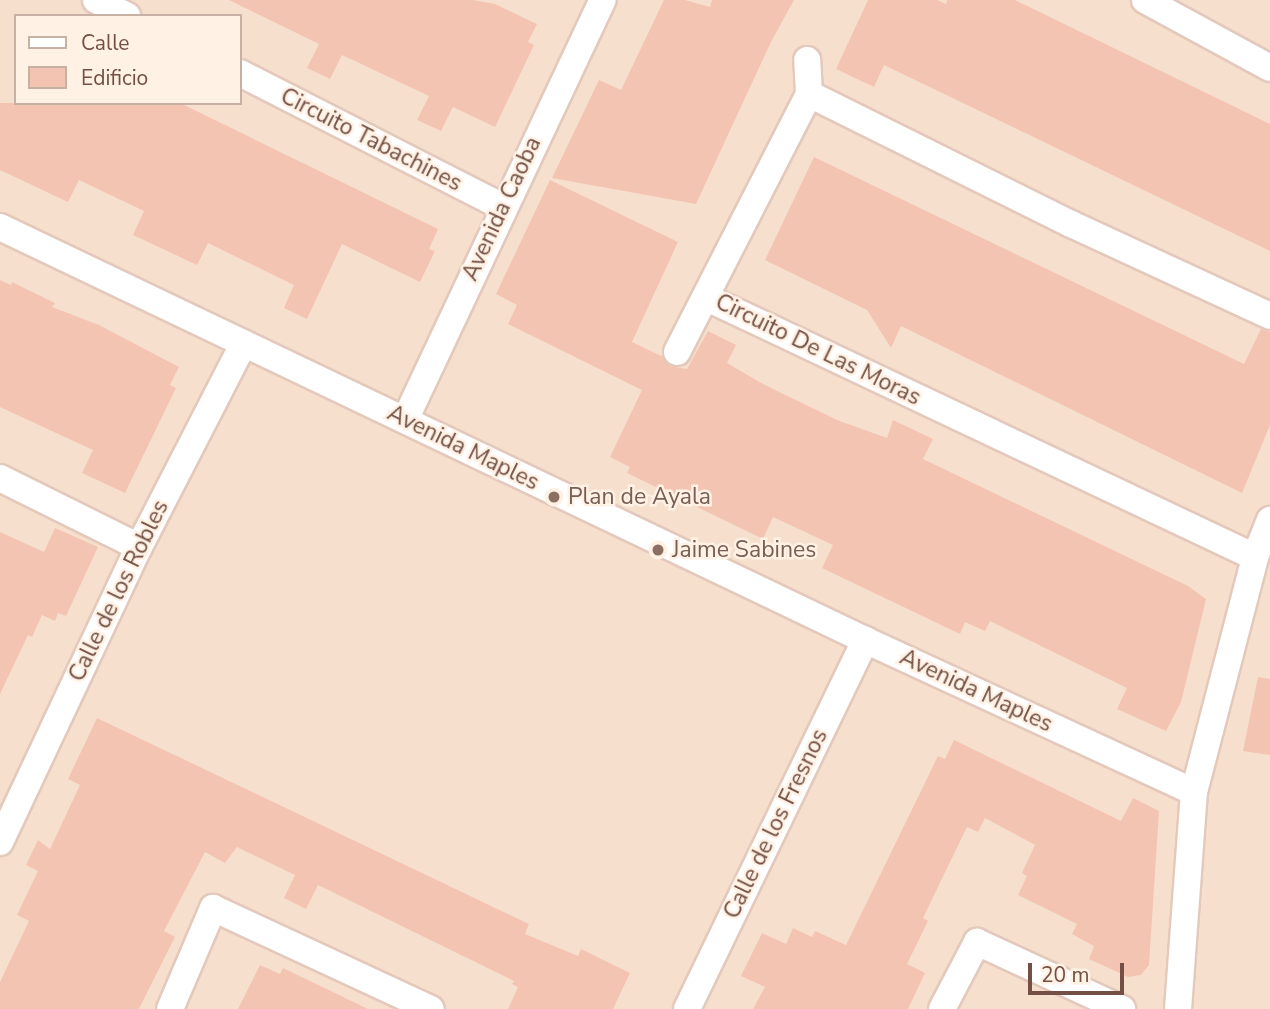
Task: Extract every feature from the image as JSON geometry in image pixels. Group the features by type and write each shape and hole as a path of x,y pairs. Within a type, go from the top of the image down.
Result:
{"street":[{"path":"96,0 123,14"},
{"path":"1145,0 1270,68"},
{"name":"Avenida Caoba","path":"405,420 600,1"},
{"path":"807,60 808,94 1071,224 1270,316"},
{"name":"Circuito Tabachines","path":"242,74 503,207"},
{"name":"Circuito De Las Moras","path":"808,94 706,299 1255,557"},
{"name":"Avenida Maples","path":"0,227 865,640 1194,792"},
{"path":"677,352 706,299"},
{"name":"Calle de los Robles","path":"0,842 139,547 244,343"},
{"path":"0,478 139,547"},
{"path":"1178,1009 1194,792 1255,557 1270,520"},
{"name":"Calle de los Fresnos","path":"687,1009 865,640"},
{"path":"170,1009 212,908 423,1007"},
{"path":"942,1009 977,942 1122,1009"}],"shaded area":[{"path":"0,0 1270,0 1270,1009 0,1009"}],"building":[{"path":"229,0 473,0 495,4 537,24 528,42 534,45 495,127 453,107 441,131 417,120 429,96 342,55 330,79 307,68 319,44"},
{"path":"664,0 685,0 710,7 712,0 794,0 771,42 696,204 552,178 599,80 621,90"},
{"path":"868,0 937,0 946,4 947,0 1015,0 1270,124 1270,251 884,65 874,87 836,69"},
{"path":"0,103 184,105 438,229 429,249 435,251 420,282 342,244 307,319 284,308 294,285 208,243 197,265 133,235 144,211 79,180 68,202 0,170"},
{"path":"814,157 1244,364 1261,329 1270,332 1270,425 1242,493 901,326 891,348 867,310 765,260"},
{"path":"550,180 678,242 632,342 663,357 670,366 687,369 708,331 736,345 727,363 765,385 837,420 887,438 893,420 933,439 923,459 1188,586 1206,599 1181,702 1166,731 1117,709 1127,688 990,621 985,631 965,622 960,634 822,568 833,545 773,517 763,539 627,473 630,467 610,457 642,390 508,324 517,305 496,294"},
{"path":"0,280 11,285 12,282 55,303 52,307 99,325 179,367 170,385 176,388 125,493 82,473 93,450 0,407"},
{"path":"55,528 98,547 66,616 58,613 55,621 42,615 32,637 28,635 0,694 0,532 44,552"},
{"path":"1258,677 1270,679 1270,755 1243,751"},
{"path":"97,718 529,924 525,934 578,956 581,949 630,973 613,1009 508,1009 518,987 512,984 514,981 318,885 306,909 284,898 295,875 237,847 225,863 205,852 164,931 175,937 139,1009 0,1009 0,982 29,921 17,915 38,871 26,865 38,840 50,849 80,785 68,779"},
{"path":"954,740 1121,821 1133,798 1159,811 1149,965 1141,975 1128,977 1089,959 1094,946 1072,934 1077,924 1018,895 1027,876 1022,873 1035,845 985,818 978,832 967,827 923,918 928,921 907,964 925,973 908,1009 753,1009 765,987 741,976 762,933 786,944 793,928 812,937 815,931 846,945 938,756 945,759"},
{"path":"260,965 280,974 283,968 368,1009 238,1009"}],"place":[{"name":"Plan de Ayala","path":"554,497"},
{"name":"Jaime Sabines","path":"658,550"}]}
